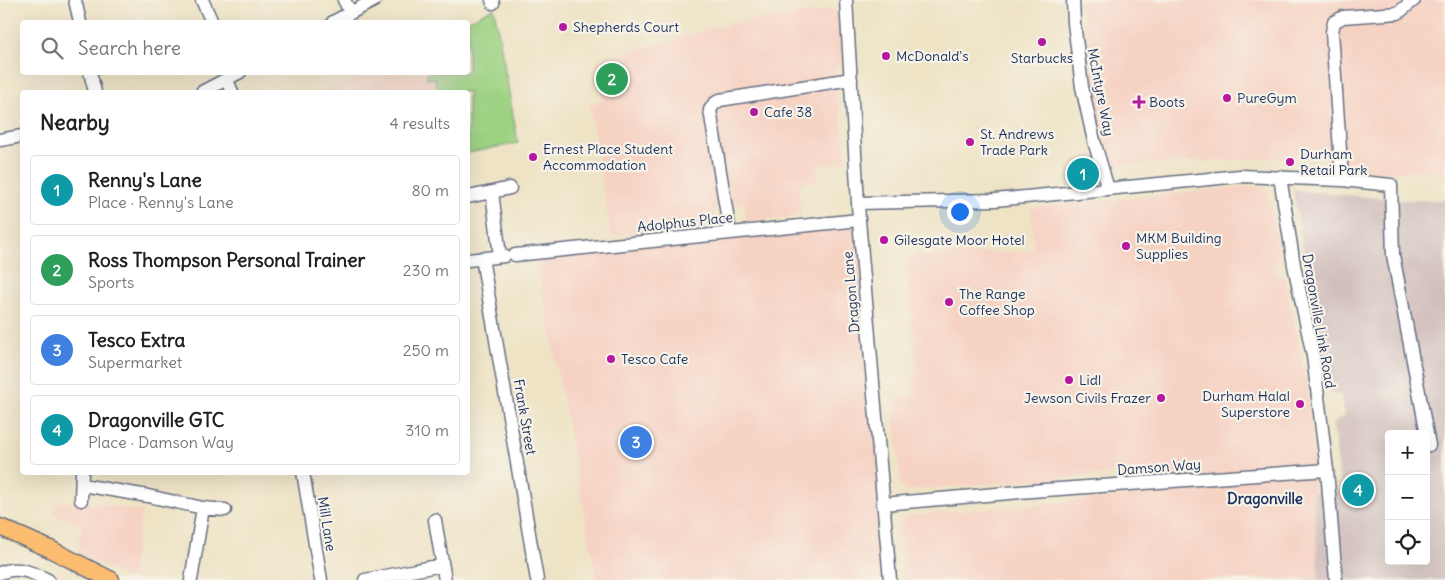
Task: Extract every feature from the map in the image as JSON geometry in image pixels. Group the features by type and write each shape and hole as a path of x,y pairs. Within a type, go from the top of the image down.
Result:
{"main road":[{"path":"0,527 50,549 111,580"}],"street":[{"path":"75,0 80,20"},
{"path":"202,0 211,20"},
{"path":"344,0 351,13"},
{"path":"337,20 375,0"},
{"name":"Dragon Lane","path":"846,0 859,220 890,580"},
{"name":"McIntyre Way","path":"1073,0 1082,87 1094,141 1108,189"},
{"path":"1342,180 1332,32 1334,22 1343,17 1398,13 1414,0"},
{"path":"91,75 94,90"},
{"path":"206,90 235,75"},
{"path":"232,90 235,75"},
{"path":"730,233 710,110 714,104 720,100 851,79"},
{"path":"0,140 20,136"},
{"path":"858,203 995,200 1240,176 1342,180 1392,185 1393,255 1426,430"},
{"name":"Dragonville Link Road","path":"1280,177 1294,265 1313,356 1327,470"},
{"path":"470,197 510,188"},
{"path":"492,192 506,256"},
{"name":"Adolphus Place","path":"470,260 859,220"},
{"name":"Frank Street","path":"482,258 538,580"},
{"path":"1327,470 1336,580"},
{"name":"Damson Way","path":"883,504 1031,491 1327,470"},
{"name":"Mill Lane","path":"304,475 321,580"},
{"path":"81,500 82,479 203,508 225,510"},
{"path":"191,580 203,508"},
{"path":"435,520 445,580"},
{"path":"365,580 442,565"},
{"path":"0,573 6,570 20,569 48,580"}],"shaded area":[{"path":"1081,0 1445,0 1445,179 1435,170 1377,173 1321,156 1114,165 1108,153 1098,118"},
{"path":"494,8 518,143 470,153 470,90 323,90 357,75 470,75 469,20"},
{"path":"837,9 842,61 834,71 847,161 817,166 818,181 798,184 801,216 747,222 744,203 718,207 706,223 611,236 589,104 603,102 596,62 731,23"},
{"path":"1253,186 1267,188 1280,257 1273,262 1276,276 1284,276 1307,389 1313,447 1313,493 1319,579 904,580 899,527 908,516 1141,495 1139,472 907,490 901,487 893,399 915,396 913,374 917,373 905,256 1034,251 1031,207"},
{"path":"1293,190 1401,200 1445,200 1445,580 1303,580 1319,579 1313,493 1341,490 1333,425 1336,420 1345,416 1341,395 1333,394 1329,390 1324,357 1321,355"},
{"path":"859,220 890,580 597,580 535,253"},
{"path":"55,502 88,503 142,511 130,579 78,554 82,525 54,515"}],"green space":[{"path":"494,8 518,143 470,153 470,90 437,90 435,78 427,79 427,75 470,75 469,20"}],"place":[{"name":"Shepherds Court","path":"563,27"},
{"name":"Starbucks","path":"1042,42"},
{"name":"McDonald's","path":"886,56"},
{"name":"Ross Thompson Personal Trainer","path":"612,79"},
{"name":"PureGym","path":"1227,98"},
{"name":"Boots","path":"1139,102"},
{"name":"Cafe 38","path":"754,112"},
{"name":"St. Andrews Trade Park","path":"970,142"},
{"name":"Ernest Place Student Accommodation","path":"533,157"},
{"name":"Durham Retail Park","path":"1290,162"},
{"name":"Renny's Lane","path":"1083,174"},
{"name":"Gilesgate Moor Hotel","path":"884,240"},
{"name":"MKM Building Supplies","path":"1126,246"},
{"name":"The Range Coffee Shop","path":"949,302"},
{"name":"Tesco Cafe","path":"611,359"},
{"name":"Lidl","path":"1069,380"},
{"name":"Jewson Civils Frazer","path":"1161,398"},
{"name":"Durham Halal Superstore","path":"1300,404"},
{"name":"Tesco Extra","path":"636,442"},
{"name":"Dragonville GTC","path":"1358,490"}],"district":[{"name":"Dragonville","path":"1265,498"}]}
